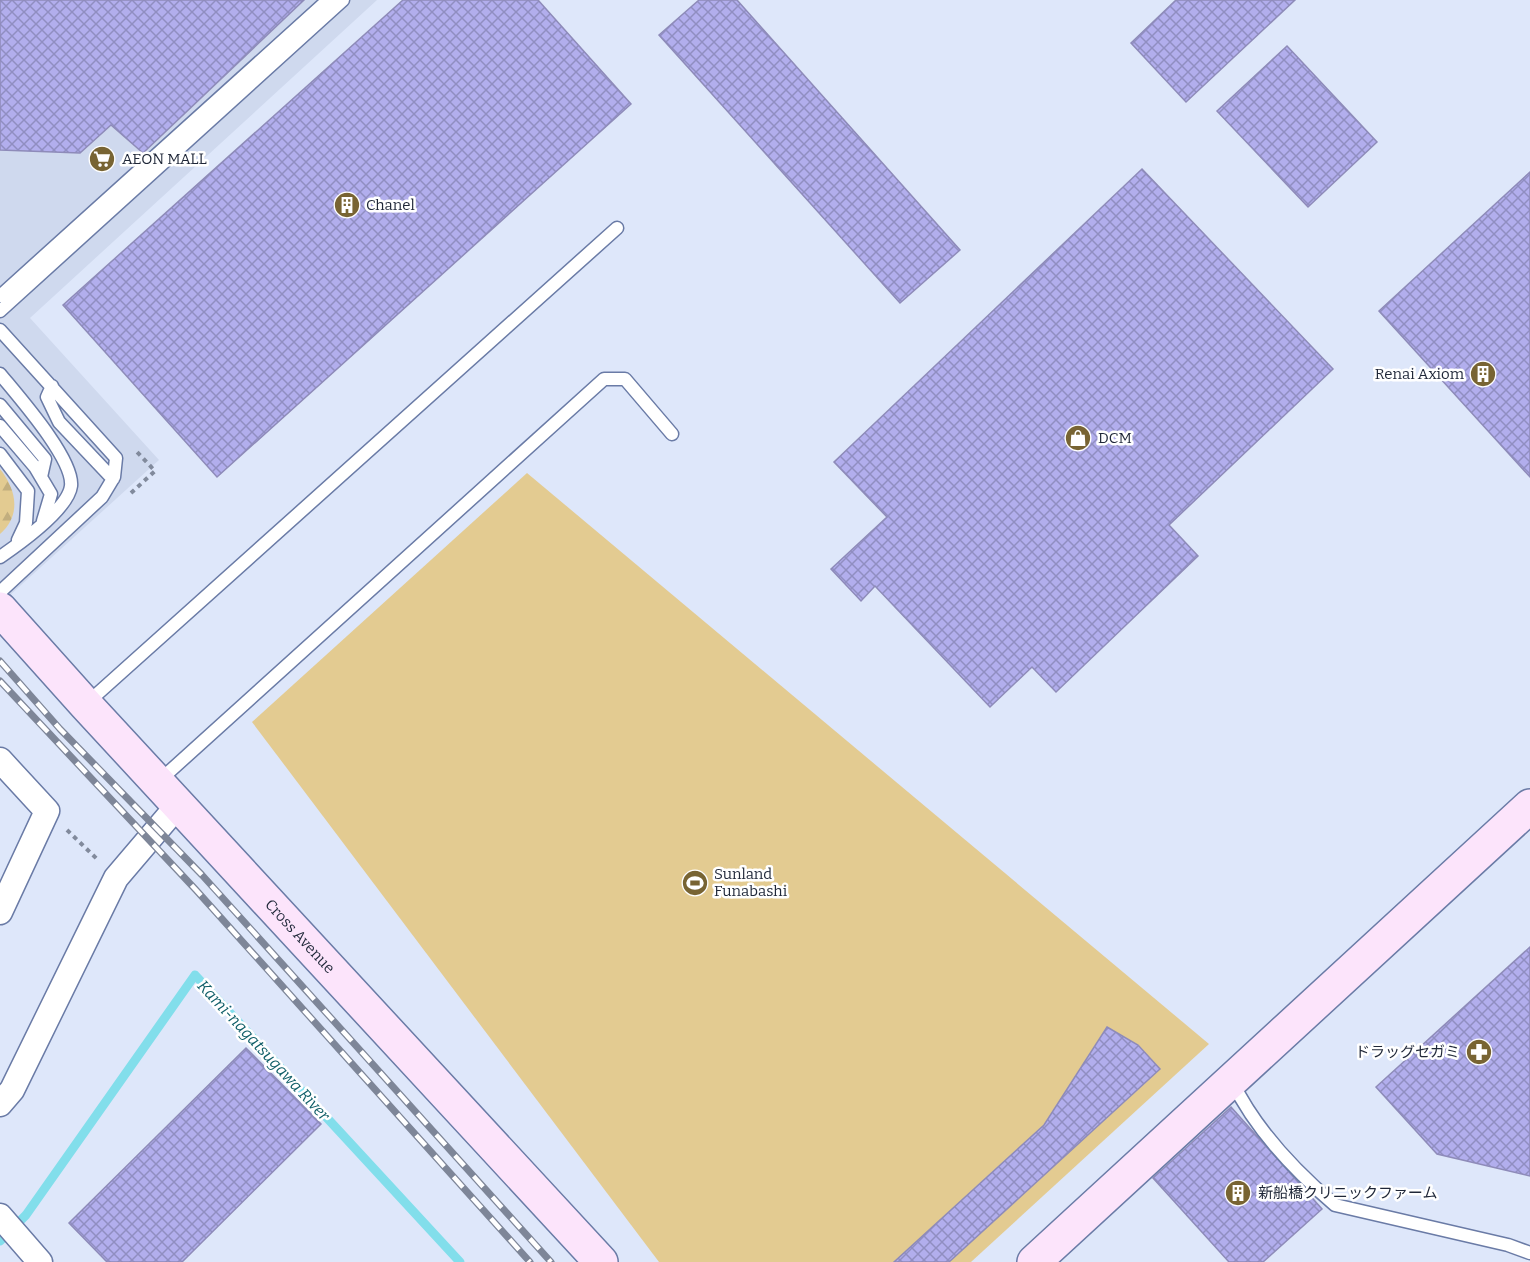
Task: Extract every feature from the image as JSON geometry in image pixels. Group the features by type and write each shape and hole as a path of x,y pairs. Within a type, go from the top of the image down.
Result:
{"street":[{"name":"Cross Avenue","path":"0,609 601,1262"},
{"path":"0,759 47,811 1,908"},
{"path":"0,1104 12,1090 116,878 169,793"},
{"path":"1034,1262 1530,806"},
{"path":"0,1216 40,1262"}],"lane":[{"path":"0,296 328,0"},
{"path":"0,311 343,0"},
{"path":"86,705 617,228"},
{"path":"0,330 116,458 113,479 102,497 0,592"},
{"path":"0,374 42,426 68,468 71,487 58,509 0,557"},
{"path":"169,793 604,379 625,379 672,434"},
{"path":"52,386 47,397 59,422 113,479"},
{"path":"0,405 45,459 41,477"},
{"path":"0,426 41,477 51,494 43,522"},
{"path":"0,454 28,491 26,523 14,547"},
{"path":"1232,1080 1247,1112 1317,1190 1335,1205 1508,1245 1530,1253"}],"path":[{"path":"47,811 116,878"}],"shaded area":[{"name":"AEON MALL","path":"0,0 377,0 30,318 159,460 9,596 0,585"}],"green space":[{"path":"0,469 13,493 14,510 12,519 0,534"},
{"name":"Sunland Funabashi","path":"527,473 1209,1044 971,1262 659,1262 252,722"}],"building":[{"path":"0,0 304,0 143,153 111,125 80,153 0,150"},
{"name":"Chanel","path":"403,0 538,0 631,104 217,477 63,305"},
{"path":"699,0 737,0 960,250 900,303 659,35"},
{"path":"1176,0 1295,0 1186,102 1131,43"},
{"path":"1287,46 1377,142 1308,207 1217,111"},
{"path":"1142,169 1333,369 1169,525 1198,556 1056,692 1032,667 990,707 875,586 861,601 831,569 887,517 834,462"},
{"name":"Renai Axiom","path":"1530,172 1530,477 1379,311"},
{"path":"1530,947 1530,1176 1437,1154 1376,1087"},
{"path":"1107,1027 1138,1045 1160,1069 949,1262 894,1262 1044,1125"},
{"path":"246,1048 321,1124 182,1262 107,1262 69,1223"},
{"name":"新船橋クリニックファーム","path":"1231,1107 1322,1209 1263,1262 1229,1262 1153,1178"}],"waterway":[{"name":"Kami-nagatsugawa River","path":"0,1241 26,1215 195,975 460,1262"}],"railway":[{"path":"0,661 60,729 202,875 551,1262"},
{"path":"0,681 196,890 530,1262"}],"place":[{"name":"AEON MALL","path":"102,159"},
{"name":"Chanel","path":"347,205"},
{"name":"Renai Axiom","path":"1483,374"},
{"name":"DCM","path":"1078,438"},
{"name":"Sunland Funabashi","path":"695,883"},
{"name":"ドラッグセガミ","path":"1479,1052"},
{"name":"新船橋クリニックファーム","path":"1238,1193"}]}
